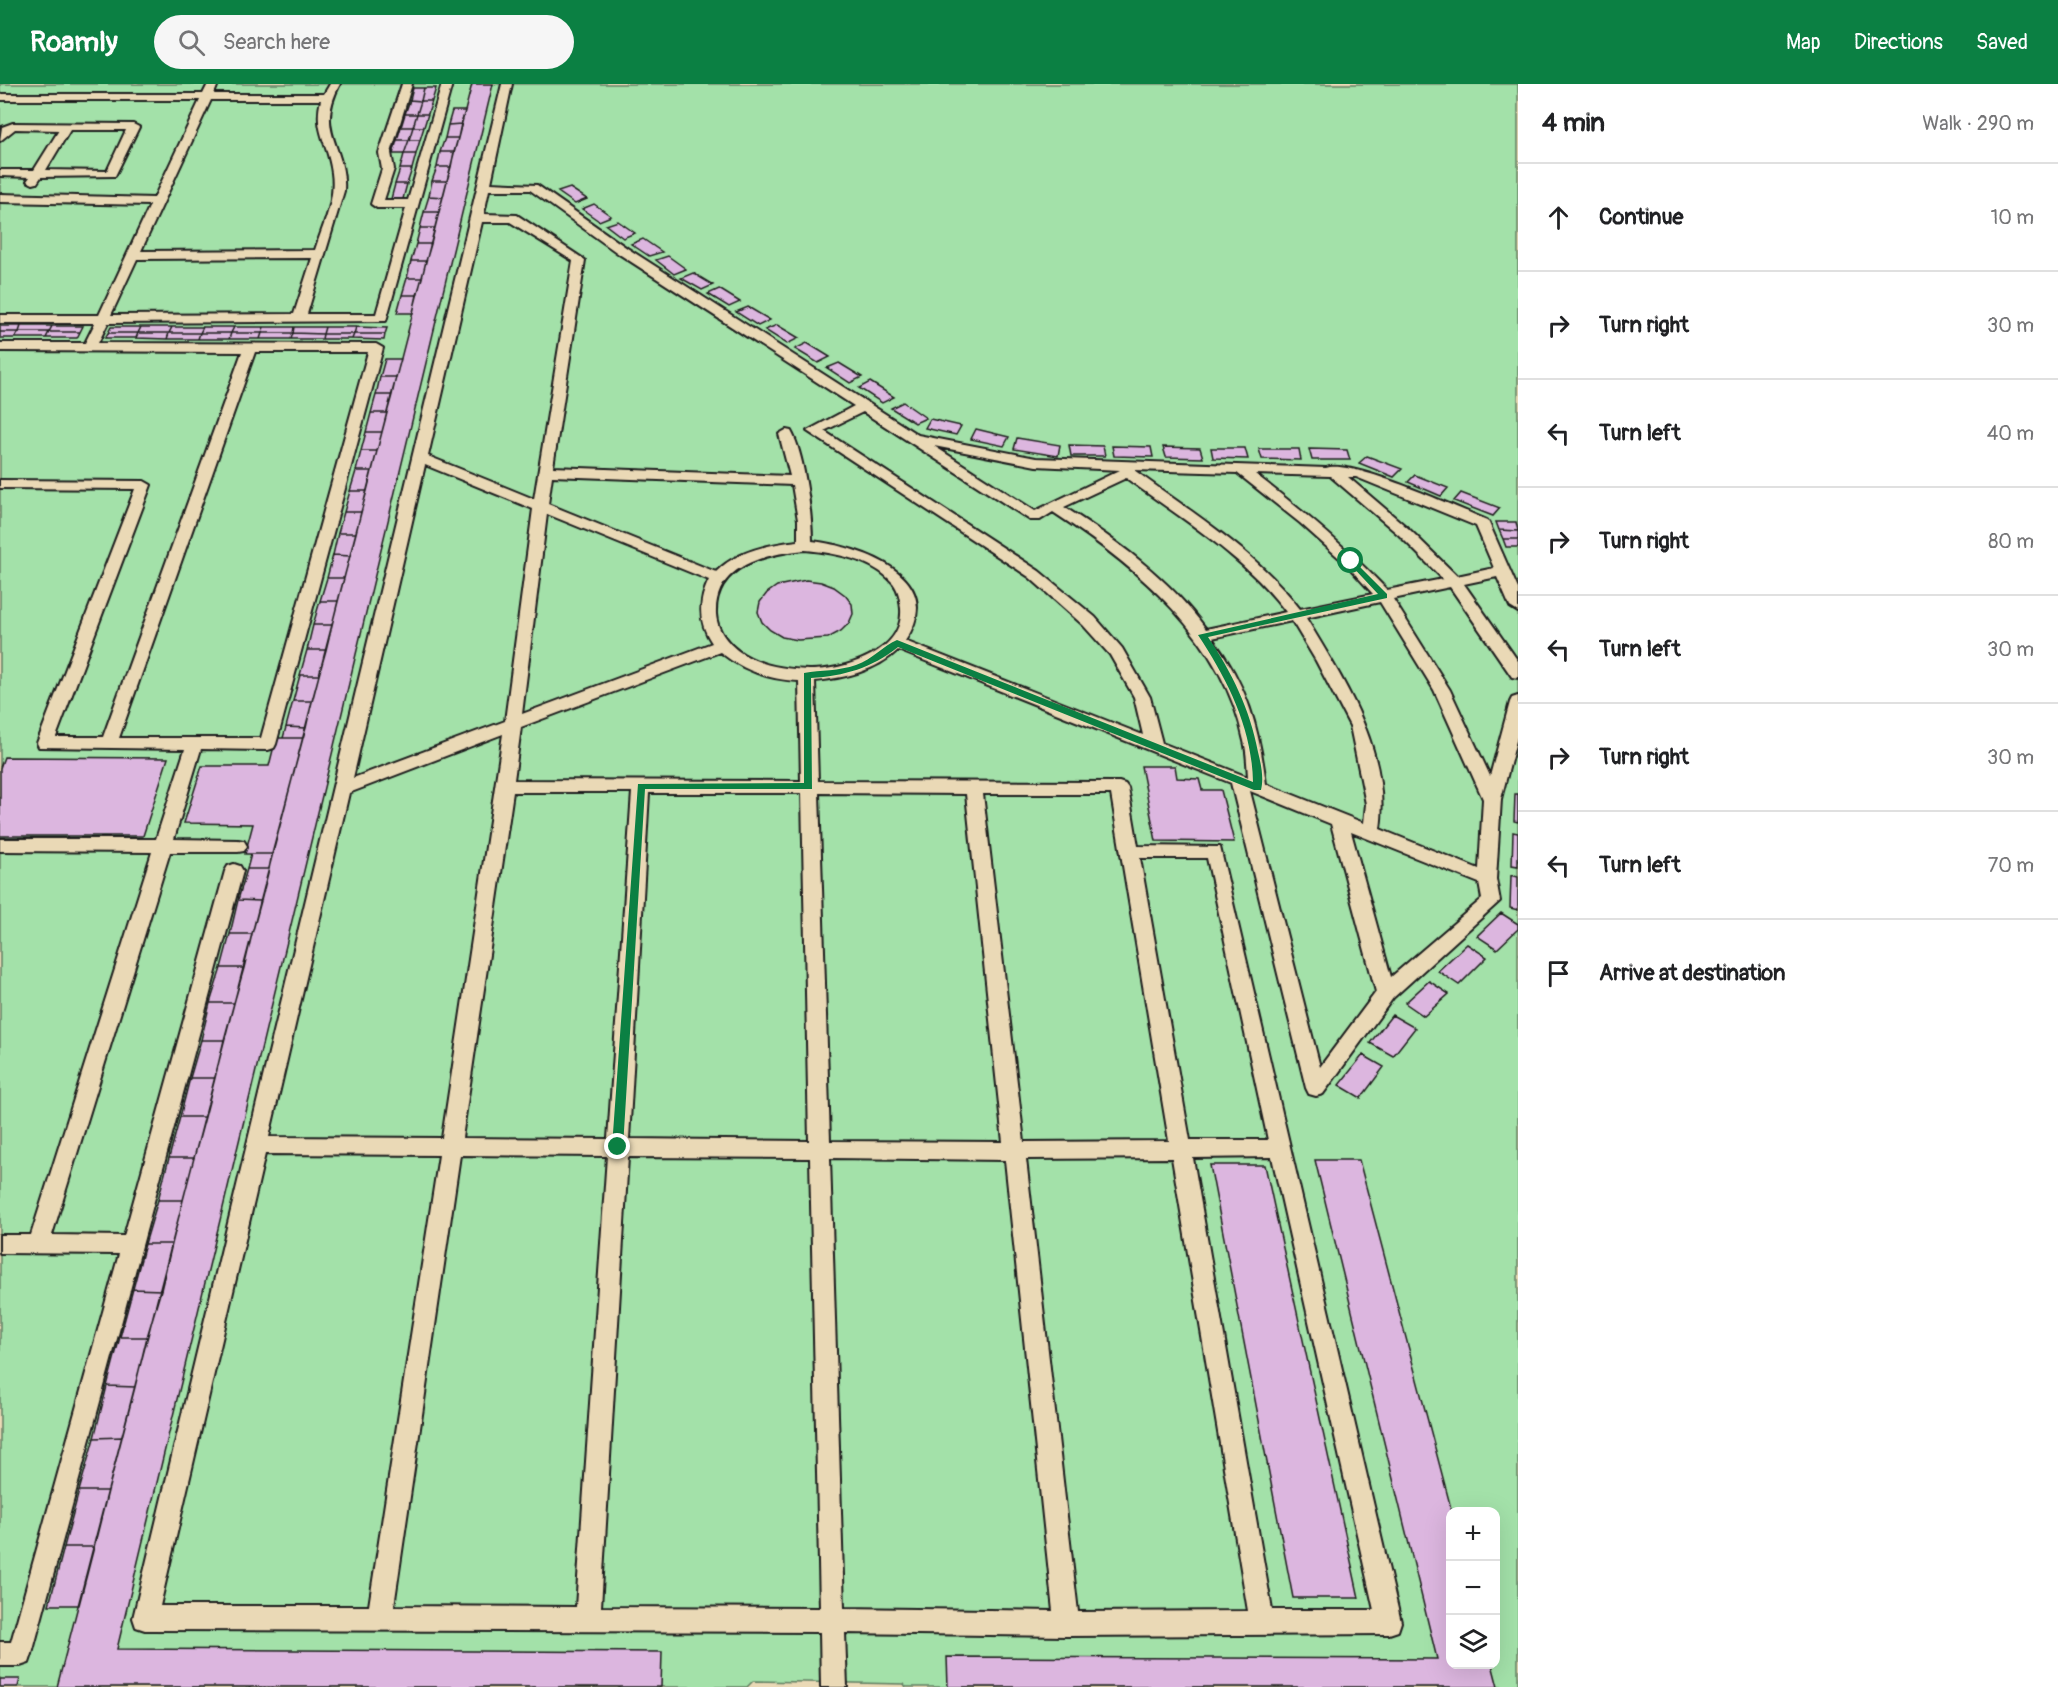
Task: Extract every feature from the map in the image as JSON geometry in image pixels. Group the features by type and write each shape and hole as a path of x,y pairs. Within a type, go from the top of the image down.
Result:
{"lane":[{"path":"90,347 213,84"},
{"path":"299,318 339,194 337,169 323,120 327,97 335,84"},
{"path":"407,84 385,153 388,169 376,204 412,204"},
{"path":"0,319 381,318 447,84"},
{"path":"507,84 485,186 145,1618 831,1620 1068,1624 1389,1622 1214,852 1131,852"},
{"path":"0,97 327,97"},
{"path":"0,138 6,129 13,126 133,127 111,174 0,173"},
{"path":"22,199 66,127"},
{"path":"485,186 533,187 623,251 1035,517 1126,469"},
{"path":"0,198 157,202"},
{"path":"380,1618 505,786 545,471 579,260 513,218 477,218"},
{"path":"133,255 319,254"},
{"path":"0,347 376,348 268,744 45,743 144,485 0,484"},
{"path":"109,743 250,348"},
{"path":"863,407 814,431 1034,574 1089,621 1116,652 1142,696 1154,746"},
{"path":"786,434 805,520 805,545"},
{"path":"912,437 1036,462 1126,469 1239,468 1358,472 1482,523 1518,607"},
{"path":"420,458 718,578"},
{"path":"1239,468 1305,520 1351,561 1384,596 1442,690 1491,799"},
{"path":"1126,469 1245,558 1278,591 1296,615 1324,661 1358,726 1375,804 1371,833"},
{"path":"1331,470 1404,532 1454,581 1518,674"},
{"path":"545,471 798,481"},
{"path":"1053,506 1098,533 1137,564 1173,597 1202,635 1223,666 1239,699 1250,734 1258,787"},
{"path":"805,545 853,552 874,562 891,574 904,590 909,608 907,626 897,643 880,657 859,667 834,674 807,675 782,673 758,667 738,657 722,645 708,623 707,600 718,578 734,564 755,554 778,547 805,545"},
{"path":"1202,635 1501,571"},
{"path":"897,643 1487,879"},
{"path":"342,789 722,645"},
{"path":"807,675 834,1687"},
{"path":"1238,779 1316,1088 1386,993 1491,901 1487,879 1491,799 1518,702"},
{"path":"38,1245 195,743"},
{"path":"505,786 1119,788 1262,1621"},
{"path":"588,1619 641,786"},
{"path":"974,789 1068,1624"},
{"path":"1339,820 1386,993"},
{"path":"0,844 238,846"},
{"path":"0,1654 20,1654 234,871"},
{"path":"258,1145 1014,1151 1280,1148"},
{"path":"0,1244 131,1245"}],"green space":[{"path":"0,84 1518,84 1518,1687 906,1687 904,1684 753,1681 747,1687 0,1687"}],"building":[{"path":"472,84 493,84 117,1649 662,1652 661,1687 57,1687"},
{"path":"413,88 424,88 421,101 410,100"},
{"path":"424,88 436,88 432,101 421,101"},
{"path":"410,100 421,101 417,114 405,114"},
{"path":"421,101 432,101 428,114 417,114"},
{"path":"452,111 465,111 461,124 448,125"},
{"path":"405,114 417,114 413,127 401,127"},
{"path":"417,114 428,114 424,127 413,127"},
{"path":"461,124 458,138 445,138 448,125"},
{"path":"401,127 413,127 409,140 397,140"},
{"path":"413,127 424,127 420,140 409,140"},
{"path":"445,138 458,138 454,152 440,152"},
{"path":"397,140 409,140 404,154 393,154"},
{"path":"409,140 420,140 416,154 404,154"},
{"path":"440,152 454,152 451,167 437,167"},
{"path":"404,154 416,154 412,169 400,169"},
{"path":"437,167 451,167 447,181 432,181"},
{"path":"400,169 412,169 407,184 395,184"},
{"path":"432,181 447,181 443,197 429,196"},
{"path":"395,184 407,184 403,199 391,199"},
{"path":"570,188 587,199 575,204 558,192"},
{"path":"429,196 443,197 439,212 424,212"},
{"path":"594,204 611,216 599,221 582,209"},
{"path":"424,212 439,212 435,228 420,228"},
{"path":"618,221 635,233 623,238 606,225"},
{"path":"420,228 435,228 431,244 416,244"},
{"path":"643,239 662,252 649,256 631,244"},
{"path":"416,244 431,244 426,261 411,261"},
{"path":"668,256 686,269 674,274 656,260"},
{"path":"411,261 426,261 422,278 407,278"},
{"path":"693,273 713,285 702,290 681,278"},
{"path":"407,278 422,278 417,295 402,295"},
{"path":"719,289 740,302 729,307 708,294"},
{"path":"402,295 417,295 413,313 397,313"},
{"path":"748,307 770,320 758,326 736,312"},
{"path":"777,325 799,338 787,344 765,330"},
{"path":"0,326 21,326 19,332 0,332"},
{"path":"21,326 52,326 49,332 19,332"},
{"path":"52,326 83,326 80,332 49,332"},
{"path":"111,327 141,327 138,333 108,333"},
{"path":"141,327 172,327 169,333 138,333"},
{"path":"172,327 203,327 200,333 169,333"},
{"path":"203,327 234,327 231,333 200,333"},
{"path":"234,327 264,327 262,333 231,333"},
{"path":"264,327 294,327 293,333 262,333"},
{"path":"294,327 325,327 323,334 293,333"},
{"path":"325,327 356,327 354,334 323,334"},
{"path":"356,327 387,328 385,334 354,334"},
{"path":"0,332 19,332 15,338 0,338"},
{"path":"19,332 49,332 46,338 15,338"},
{"path":"49,332 80,332 77,338 46,338"},
{"path":"108,333 138,333 136,338 105,338"},
{"path":"138,333 169,333 167,339 136,338"},
{"path":"169,333 200,333 198,339 167,339"},
{"path":"200,333 231,333 229,339 198,339"},
{"path":"231,333 262,333 260,339 229,339"},
{"path":"262,333 293,333 291,339 260,339"},
{"path":"293,333 323,334 322,339 291,339"},
{"path":"323,334 354,334 352,339 322,339"},
{"path":"354,334 385,334 384,340 352,339"},
{"path":"807,343 830,357 818,363 795,349"},
{"path":"385,359 401,359 396,377 380,377"},
{"path":"839,363 862,377 850,383 827,368"},
{"path":"380,377 396,377 392,395 376,395"},
{"path":"870,382 894,397 882,403 859,388"},
{"path":"376,395 392,395 387,413 371,413"},
{"path":"903,402 926,418 915,423 891,408"},
{"path":"371,413 387,413 382,432 366,432"},
{"path":"930,419 961,426 956,435 925,428"},
{"path":"976,429 1009,437 1004,446 971,439"},
{"path":"366,432 382,432 377,451 361,451"},
{"path":"1017,438 1060,445 1058,456 1014,449"},
{"path":"1069,445 1103,446 1105,456 1071,456"},
{"path":"1112,446 1151,447 1153,457 1114,456"},
{"path":"1163,447 1200,448 1203,458 1166,457"},
{"path":"1211,448 1245,448 1248,459 1213,458"},
{"path":"1259,449 1299,449 1301,460 1262,459"},
{"path":"1309,449 1347,450 1350,460 1312,460"},
{"path":"361,451 377,451 372,471 356,471"},
{"path":"1367,456 1402,469 1394,477 1359,463"},
{"path":"356,471 372,471 367,491 350,491"},
{"path":"1415,475 1448,488 1441,496 1408,482"},
{"path":"350,491 367,491 361,512 344,512"},
{"path":"1461,493 1500,508 1493,516 1454,501"},
{"path":"344,512 361,512 356,533 338,533"},
{"path":"1496,522 1516,522 1518,531 1499,530"},
{"path":"1499,530 1518,531 1518,539 1503,539"},
{"path":"338,533 356,533 350,556 333,555"},
{"path":"1503,539 1518,539 1518,547 1506,547"},
{"path":"333,555 350,556 344,578 327,578"},
{"path":"327,578 344,578 338,601 320,601"},
{"path":"806,580 834,587 852,604 853,614 849,623 841,631 828,638 798,640 782,637 762,622 758,612 760,602 777,586"},
{"path":"320,601 338,601 332,625 313,625"},
{"path":"313,625 332,625 326,650 307,650"},
{"path":"307,650 326,650 319,675 300,675"},
{"path":"300,675 319,675 312,701 293,701"},
{"path":"293,701 312,701 306,728 286,727"},
{"path":"286,727 306,728 303,738 283,738"},
{"path":"276,738 303,738 272,854 245,854 253,824 184,823 202,766 269,766"},
{"path":"4,757 168,758 143,836 0,836 0,768"},
{"path":"1141,766 1175,766 1177,778 1199,779 1202,790 1221,790 1234,842 1156,841"},
{"path":"1515,794 1518,794 1518,822 1514,821"},
{"path":"1513,832 1518,833 1518,866 1512,865"},
{"path":"251,854 272,854 269,869 247,869"},
{"path":"247,869 269,869 261,901 238,900"},
{"path":"1511,875 1518,877 1518,910 1510,908"},
{"path":"238,900 261,901 252,934 230,934"},
{"path":"1501,913 1518,924 1518,929 1497,949 1477,936"},
{"path":"230,934 252,934 244,968 221,968"},
{"path":"1467,944 1487,957 1459,985 1438,971"},
{"path":"221,968 244,968 234,1003 210,1003"},
{"path":"1429,981 1449,994 1424,1016 1405,1003"},
{"path":"210,1003 234,1003 224,1040 201,1040"},
{"path":"1392,1015 1415,1028 1393,1056 1370,1043"},
{"path":"201,1040 224,1040 215,1078 190,1078"},
{"path":"1363,1055 1384,1067 1361,1098 1339,1085"},
{"path":"190,1078 215,1078 205,1117 180,1117"},
{"path":"180,1117 205,1117 194,1158 169,1158"},
{"path":"169,1158 194,1158 183,1200 158,1200"},
{"path":"1315,1160 1359,1160 1451,1507 1446,1507 1446,1669 1493,1669 1498,1687 948,1687 947,1657 1437,1659"},
{"path":"1210,1165 1265,1165 1359,1598 1293,1598"},
{"path":"158,1200 183,1200 172,1244 145,1244"},
{"path":"145,1244 172,1244 161,1290 133,1289"},
{"path":"133,1289 161,1290 147,1337 120,1337"},
{"path":"120,1337 147,1337 135,1387 107,1386"},
{"path":"107,1386 135,1387 122,1437 94,1438"},
{"path":"122,1437 108,1491 79,1491 94,1438"},
{"path":"79,1491 108,1491 94,1547 64,1547"},
{"path":"64,1547 94,1547 79,1605 49,1605"},
{"path":"0,1679 20,1679 18,1687 0,1687"}],"route":[{"path":"618,1147 641,786 809,787 807,675 834,674 859,667 880,657 897,643 1258,787 1250,734 1239,699 1223,666 1202,635 1384,596 1351,561"}]}
